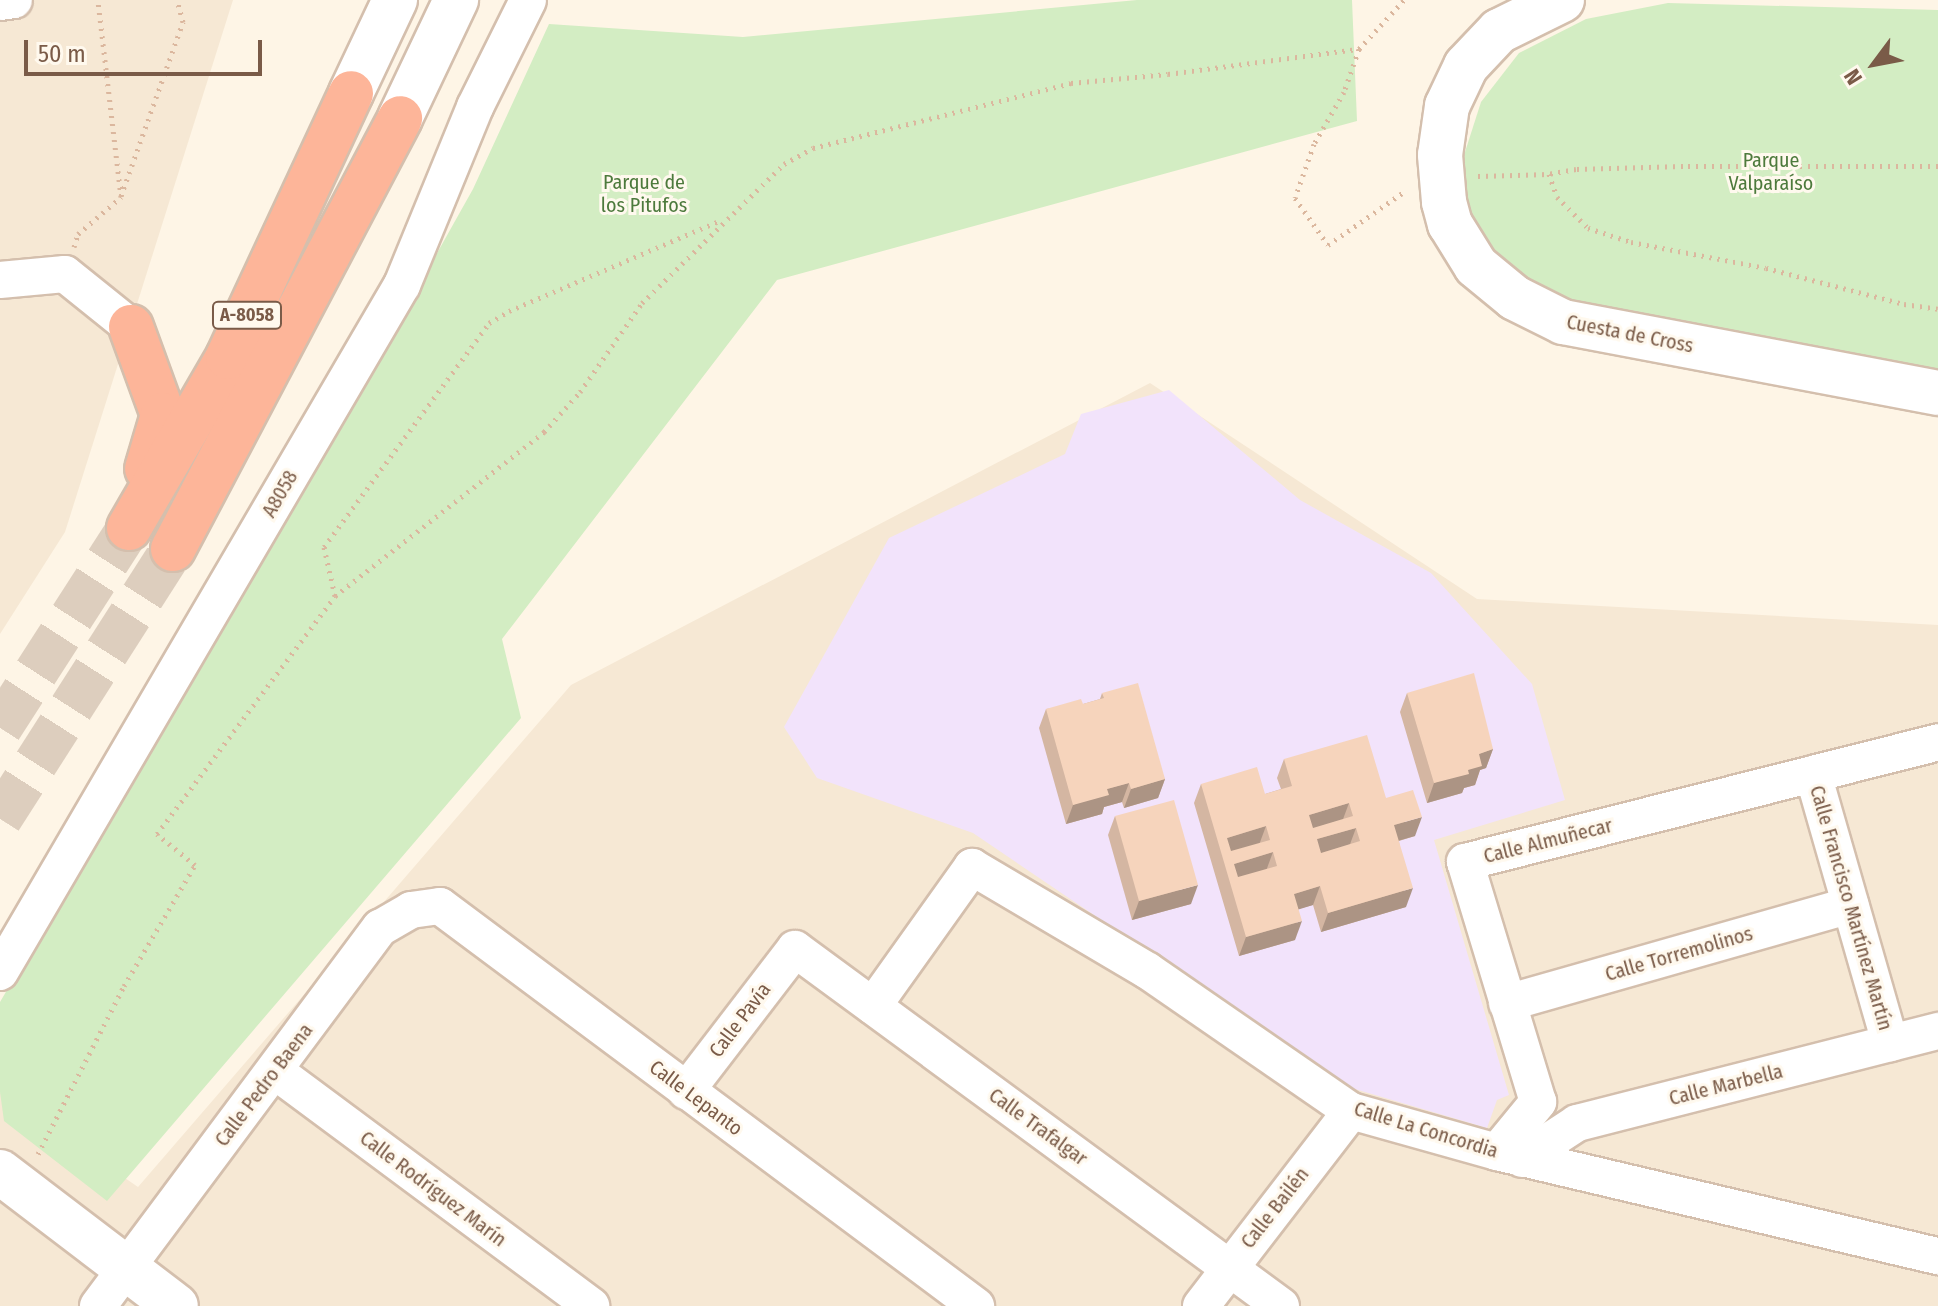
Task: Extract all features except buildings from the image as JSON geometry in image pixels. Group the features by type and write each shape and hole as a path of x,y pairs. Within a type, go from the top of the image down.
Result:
{"highway":[{"name":"A-8058","path":"131,327 163,415 129,528 228,357 351,93"},
{"name":"A-8058","path":"173,549 400,118"}],"street":[{"path":"0,2 14,0"},
{"name":"A-8058","path":"351,93 395,0"},
{"name":"A-8058","path":"400,118 456,0"},
{"name":"A8058","path":"0,972 402,285 475,107 528,0"},
{"name":"Cuesta de Cross","path":"1562,0 1499,31 1466,66 1455,85 1425,183 1462,246 1494,283 1537,312 1563,322 1938,393"},
{"path":"0,280 65,274 131,327"},
{"name":"Calle Almuñecar","path":"1510,1156 1538,1102 1465,862 1938,742"},
{"name":"Calle Francisco Martínez Martín","path":"1813,774 1890,1043"},
{"name":"Calle La Concordia","path":"873,1006 972,867 1148,971 1351,1111 1510,1156 1938,1256"},
{"name":"Calle Torremolinos","path":"1507,1003 1850,905"},
{"name":"Calle Lepanto","path":"411,910 440,906 976,1306"},
{"name":"Calle Pedro Baena","path":"98,1306 380,928 411,910"},
{"name":"Calle Trafalgar","path":"795,949 1281,1306"},
{"name":"Calle Pavía","path":"686,1091 795,949"},
{"name":"Calle Marbella","path":"1510,1156 1577,1123 1938,1031"},
{"name":"Calle Rodríguez Marín","path":"275,1071 591,1306"},
{"name":"Calle Bailén","path":"1201,1306 1351,1111"},
{"path":"11,1179 176,1306"}],"path":[{"path":"98,0 121,197"},
{"path":"65,274 78,234 121,197 183,22 177,0"},
{"path":"1404,0 1359,49 1344,92 1314,144 1295,198 1328,245 1425,183 1549,174 1576,169 1938,166"},
{"path":"11,1179 195,865 157,834 335,596 544,432 580,392 642,303 784,164 813,148 1071,83 1168,74 1359,49"},
{"path":"1549,174 1557,197 1588,228 1631,242 1766,268 1904,304 1938,309"},
{"path":"335,596 324,547 489,323 509,311 726,218"}],"shaded area":[{"path":"0,0 233,0 65,532 0,634"},
{"path":"1150,383 1477,599 1938,625 1938,1306 0,1306 0,1092 138,1187 571,685"},
{"path":"1169,390 1300,500 1431,573 1532,684 1565,800 1434,840 1509,1095 1497,1100 1487,1128 1348,1087 973,833 817,778 784,727 889,538 1065,454 1081,414"}],"green space":[{"name":"Parque de los Pitufos","path":"1137,0 1352,0 1357,121 777,280 502,639 521,718 107,1201 4,1121 0,1092 0,1002 371,371 473,189 549,24 743,37"},
{"name":"Parque Valparaíso","path":"1668,3 1938,10 1938,375 1567,301 1530,283 1492,253 1467,214 1457,177 1481,102 1519,53 1586,19"}],"tunnel":[{"path":"0,728 129,528"},
{"path":"0,819 173,549"}]}
